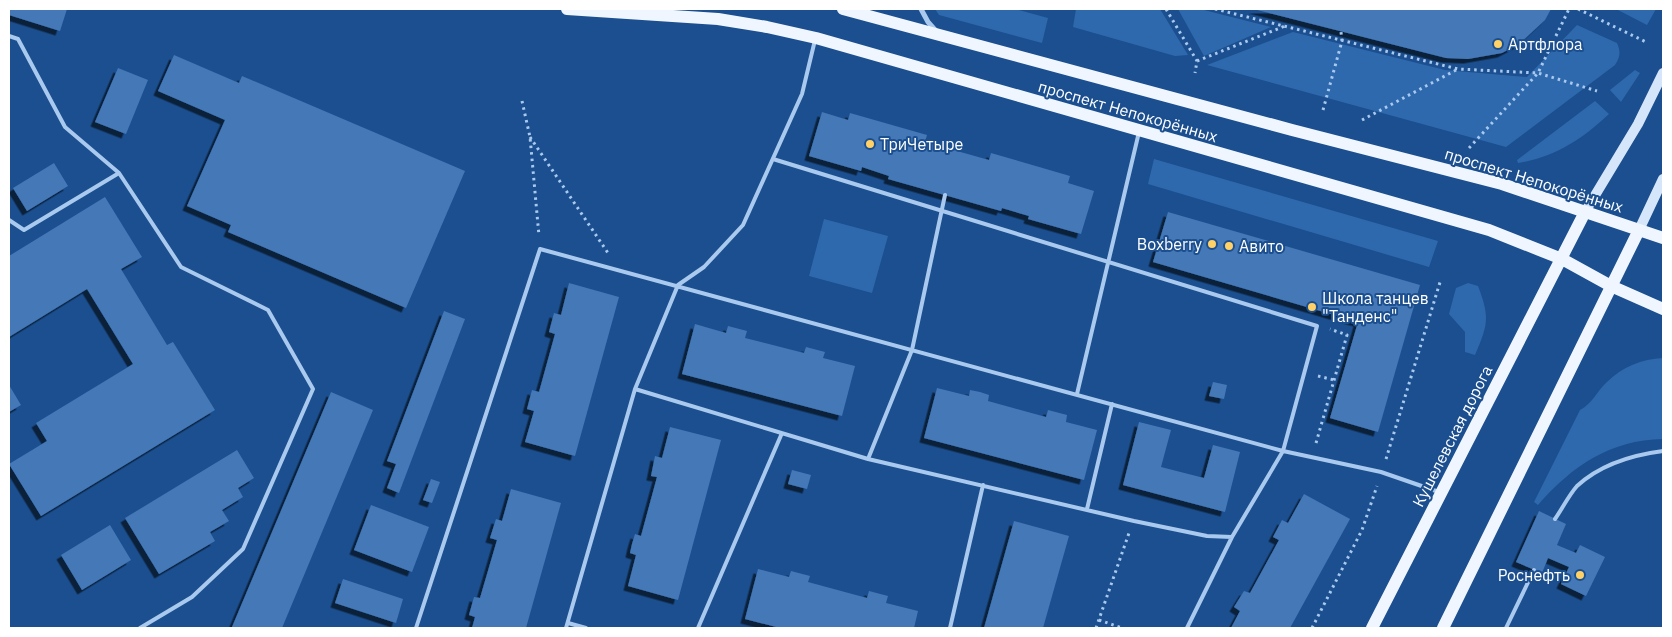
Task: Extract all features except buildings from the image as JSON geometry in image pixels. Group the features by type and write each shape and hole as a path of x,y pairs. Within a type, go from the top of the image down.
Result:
{"main road":[{"name":"проспект Непокорённых","path":"567,9 718,19 816,38 1139,132 1489,230 1562,259 1611,286 1663,309"},
{"name":"проспект Непокорённых","path":"844,9 1283,128 1502,184 1663,238"},
{"path":"1585,212 1638,124 1663,73"},
{"path":"1443,628 1663,179"},
{"name":"Кушелевская дорога","path":"1372,628 1585,212"}],"street":[{"path":"921,9 928,22 940,35"}],"lane":[{"path":"9,36 18,39 65,127 120,173 181,266 268,310 313,389 243,549 192,597 140,628"},
{"path":"566,628 635,389 678,285 704,267 742,225 802,94 816,38"},
{"path":"1077,394 1139,132"},
{"path":"772,159 1317,326 1283,451 1232,537 1187,628"},
{"path":"9,220 24,230 120,173"},
{"path":"868,459 912,350 945,196"},
{"path":"416,628 540,249 1283,451 1382,472 1441,493"},
{"path":"635,389 868,459 1134,521 1207,536 1232,537"},
{"path":"1087,509 1112,404"},
{"path":"698,628 782,433"},
{"path":"1555,519 1577,487 1612,463 1638,454 1663,451"},
{"path":"950,628 983,485"},
{"path":"1506,628 1534,570"},
{"path":"568,623 586,628"}],"path":[{"path":"1166,9 1198,61 1195,73"},
{"path":"1215,9 1458,69 1538,73 1596,92"},
{"path":"1469,148 1538,73 1569,9"},
{"path":"1578,9 1646,42"},
{"path":"1198,61 1285,26"},
{"path":"1323,110 1342,41 1341,32"},
{"path":"1362,120 1458,69"},
{"path":"522,101 530,137 540,249"},
{"path":"530,137 620,270"},
{"path":"957,151 960,139"},
{"path":"1312,456 1347,335 1317,326"},
{"path":"1096,628 1134,521"},
{"path":"1100,620 1122,628"}],"shaded area":[{"path":"935,9 1015,9 1048,18 1042,43 939,15"},
{"path":"1076,9 1160,9 1188,55 1175,56 1073,27"},
{"path":"1178,9 1200,9 1271,27 1204,56"},
{"path":"1616,9 1656,9 1647,25"},
{"path":"1577,25 1617,43 1619,57 1617,62 1506,147 1207,65 1293,32 1445,70 1527,77"},
{"path":"1635,70 1640,73 1621,102 1610,90"},
{"path":"1595,101 1609,114 1588,132 1556,152 1518,163 1517,160"},
{"path":"1154,159 1438,241 1429,267 1148,184"},
{"path":"824,219 888,236 872,293 809,276"},
{"path":"1468,283 1478,286 1486,314 1483,336 1475,355 1465,352 1465,332 1449,314 1456,288"},
{"path":"1663,358 1663,439 1626,444 1609,450 1593,458 1564,478 1538,505 1534,502 1580,410 1619,372 1640,362"}],"place":[{"name":"Артфлора","path":"1498,44"},
{"name":"ТриЧетыре","path":"870,144"},
{"name":"Boxberry","path":"1212,244"},
{"name":"Авито","path":"1229,246"},
{"name":"Школа танцев \"Танденс\"","path":"1312,307"},
{"name":"Роснефть","path":"1580,575"}]}
